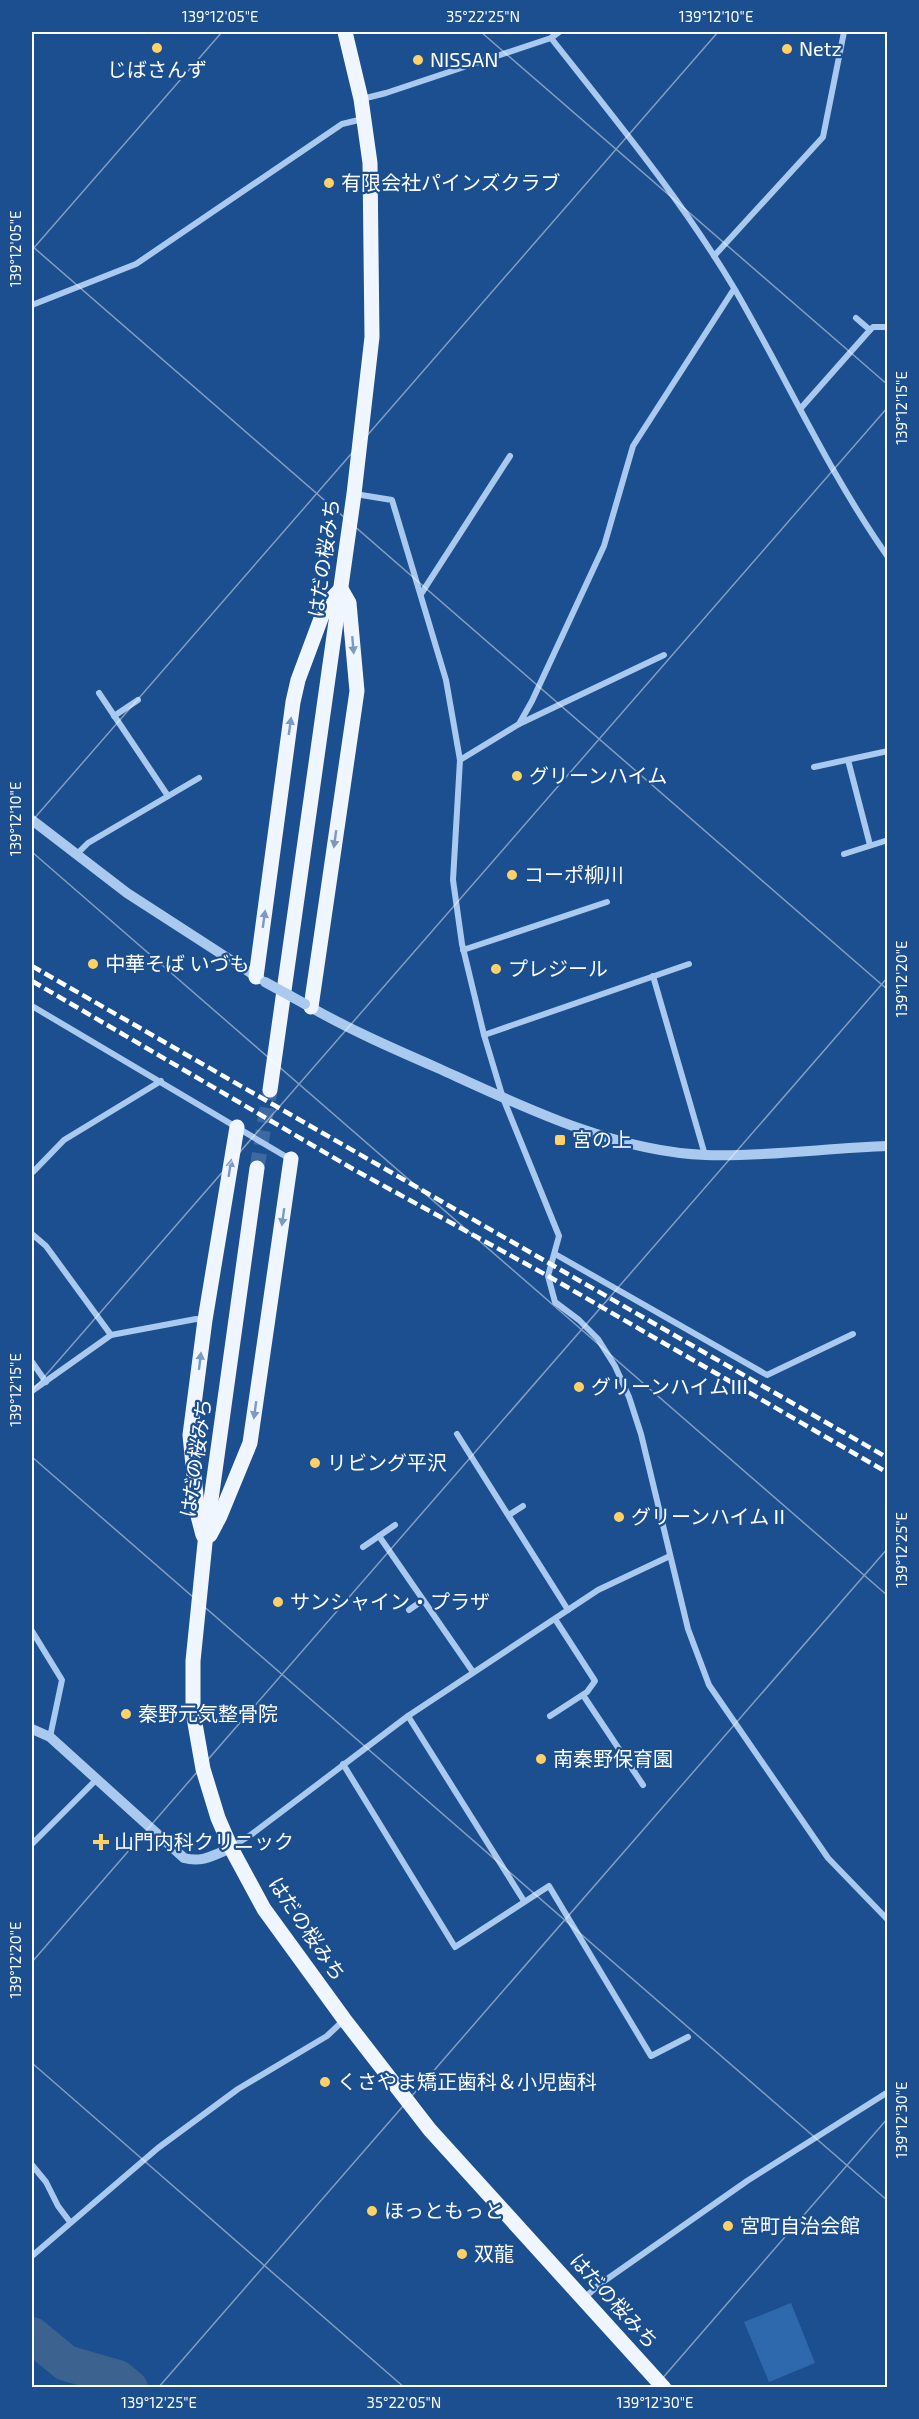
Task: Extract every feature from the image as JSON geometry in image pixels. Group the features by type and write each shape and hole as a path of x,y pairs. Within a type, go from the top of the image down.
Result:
{"main road":[{"name":"はだの桜みち","path":"270,1090 354,494 372,337 370,163 361,99 345,32"},
{"path":"261,979 293,702 298,680 326,605 341,589 349,603 357,691 308,1005"},
{"path":"205,1543 198,1516 190,1435 205,1320 237,1127"},
{"path":"205,1543 220,1516 250,1443 291,1159"},
{"name":"はだの桜みち","path":"257,1168 205,1543 193,1661 194,1712 203,1769 231,1848 264,1909 344,2019 430,2130 664,2388"}],"street":[{"path":"361,99 386,93 551,38 559,32"},
{"path":"714,256 823,137 844,32"},
{"path":"551,38 645,157 714,256 801,408 859,516 888,557"},
{"path":"32,305 136,264 342,124 364,119"},
{"path":"519,724 532,701 604,546 633,446 734,289"},
{"path":"855,318 870,330"},
{"path":"801,408 873,327 884,327"},
{"path":"421,594 510,456"},
{"path":"354,494 392,500 446,680 460,760 453,880 463,950 484,1035 503,1098 559,1236 548,1276 555,1302 579,1320 598,1339 615,1366 629,1397 641,1434 688,1629 710,1685 828,1858 888,1920"},
{"path":"460,760 519,724 664,655"},
{"path":"99,693 168,796"},
{"path":"114,716 138,700"},
{"path":"814,767 888,751"},
{"path":"848,760 870,845"},
{"path":"76,855 88,843 199,778"},
{"path":"32,820 127,893 261,979 392,1048 503,1098 613,1138 666,1150 705,1155 888,1146"},
{"path":"844,854 888,840"},
{"path":"463,950 607,902"},
{"path":"484,1035 689,963"},
{"path":"653,976 705,1155"},
{"path":"32,1006 291,1159"},
{"path":"32,1172 64,1140 161,1081"},
{"path":"32,1234 46,1246 111,1335"},
{"path":"555,1254 767,1375 853,1334"},
{"path":"32,1391 111,1335 196,1319 205,1320"},
{"path":"32,1362 46,1382"},
{"path":"457,1434 568,1610"},
{"path":"508,1515 523,1506"},
{"path":"363,1547 395,1525"},
{"path":"379,1536 474,1672"},
{"path":"32,1729 50,1737 184,1858 195,1861 205,1859 231,1848 252,1834 408,1716 597,1590 670,1556"},
{"path":"409,1610 423,1600"},
{"path":"550,1716 583,1695 596,1681 555,1619"},
{"path":"32,1630 62,1680 50,1737"},
{"path":"583,1695 643,1785"},
{"path":"408,1716 524,1900"},
{"path":"633,1770 647,1760"},
{"path":"343,1764 455,1947 524,1900 549,1886 651,2056 688,2037"},
{"path":"32,1844 96,1780"},
{"path":"32,2256 158,2148 238,2089 327,2036 344,2019"},
{"path":"583,2299 600,2284 747,2181 888,2092"},
{"path":"32,2165 46,2182 58,2206 70,2222"}],"shaded area":[{"path":"791,2303 815,2363 769,2382 744,2322"}],"waterway":[{"path":"32,2335 66,2363 118,2378 130,2388"}],"tunnel":[{"path":"257,1168 270,1090"}],"railway":[{"path":"32,966 888,1458"},
{"path":"32,981 353,1169 548,1276 888,1473"}],"place":[{"name":"じばさんず","path":"157,48"},
{"name":"Netz","path":"787,49"},
{"name":"NISSAN","path":"418,60"},
{"name":"有限会社パインズクラブ","path":"329,183"},
{"name":"グリーンハイム","path":"517,776"},
{"name":"コーポ柳川","path":"512,875"},
{"name":"中華そば いづも","path":"93,964"},
{"name":"プレジール","path":"496,969"},
{"name":"宮の上","path":"560,1140"},
{"name":"グリーンハイムⅢ","path":"579,1387"},
{"name":"リビング平沢","path":"315,1463"},
{"name":"グリーンハイムⅡ","path":"619,1517"},
{"name":"サンシャイン・プラザ","path":"278,1602"},
{"name":"秦野元気整骨院","path":"126,1714"},
{"name":"南秦野保育園","path":"541,1759"},
{"name":"山門内科クリニック","path":"101,1842"},
{"name":"くさやま矯正歯科＆小児歯科","path":"325,2082"},
{"name":"ほっともっと","path":"372,2211"},
{"name":"宮町自治会館","path":"728,2226"},
{"name":"双龍","path":"462,2254"}]}
